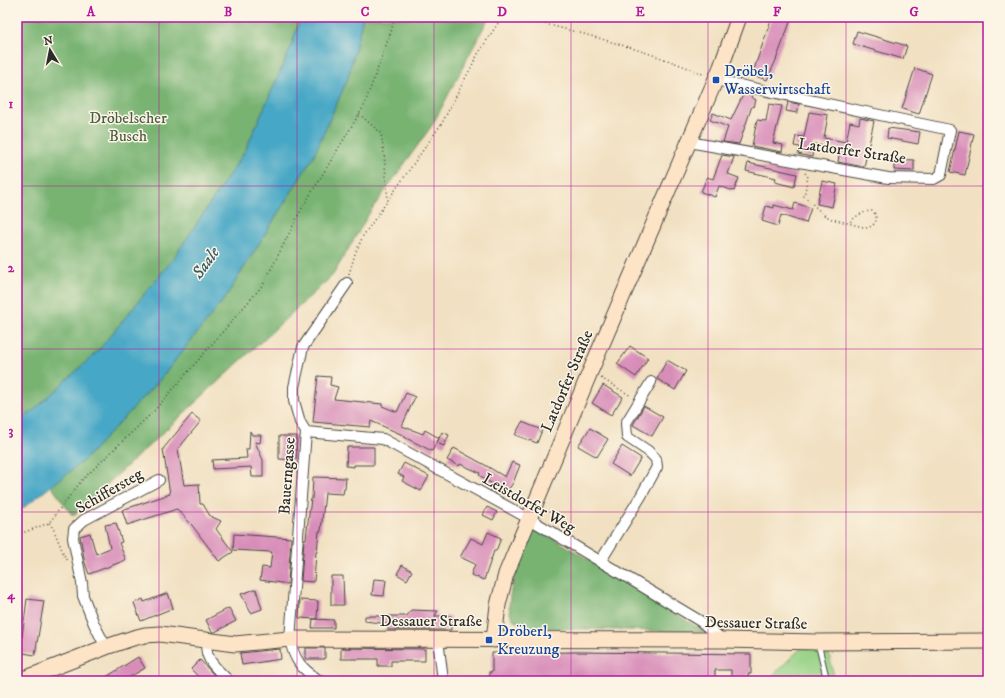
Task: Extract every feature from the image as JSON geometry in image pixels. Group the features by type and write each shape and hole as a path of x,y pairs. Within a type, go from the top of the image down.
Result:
{"main road":[{"path":"719,73 739,17"},
{"name":"Latdorfer Straße","path":"494,640 498,605 506,574 528,518 719,73"},
{"name":"Dessauer Straße","path":"19,681 106,647 133,638 160,634 235,644 290,639 988,642"}],"street":[{"name":"Latdorfer Straße","path":"689,142 888,178 934,179 941,175 950,130 719,73"},
{"name":"Bauerngasse","path":"290,639 306,432 300,422 294,400 294,387 303,347 347,283"},
{"path":"600,562 641,496 657,467 656,458 628,438 626,423 651,382"},
{"name":"Leistdorfer Weg","path":"306,432 382,439 528,518 700,621 723,640"},
{"name":"Schiffersteg","path":"106,647 94,624 83,596 82,583 73,538 74,529 84,520 159,480"},
{"path":"290,639 298,661 306,672 320,681"},
{"path":"438,639 443,681"},
{"path":"207,641 206,647 209,660 229,681"}],"lane":[{"path":"818,642 827,681"}],"path":[{"path":"17,535 49,523 82,480 155,410 263,285 301,210 364,106 392,29 394,17"},
{"path":"347,283 355,254 363,236 442,123 478,54 502,17"},
{"path":"518,17 719,73"},
{"path":"358,114 381,133 388,201"},
{"path":"792,161 808,177 804,196 824,215 832,219 867,228 875,224 877,220 873,211 868,211 859,214 849,223"},
{"path":"590,372 639,401"},
{"path":"49,523 53,528 67,562"}],"green space":[{"name":"Dröbelscher Busch","path":"17,17 301,17 289,52 245,151 173,259 98,351 35,409 17,423"},
{"path":"363,17 489,17 433,124 370,212 333,275 73,516 51,486 83,461 158,382 225,298 313,157 348,78"},
{"path":"534,526 705,632 544,628 528,627 517,623 510,612 509,602 511,588 520,560"},
{"path":"827,646 835,681 767,681 800,649"}],"water":[{"name":"Saale","path":"301,17 363,17 348,78 313,157 225,298 158,382 83,461 17,513 17,423 35,409 98,351 173,259 245,151 289,52"}],"building":[{"path":"772,17 792,17 767,80 752,75"},
{"path":"857,31 907,46 903,59 853,44"},
{"path":"915,68 932,74 919,114 902,109"},
{"path":"744,93 752,95 751,97 756,100 754,107 752,106 739,144 723,142 728,127 710,120 713,113 731,120"},
{"path":"788,102 799,104 797,113 786,111"},
{"path":"769,104 782,106 773,143 783,145 782,152 752,146 757,120 766,121"},
{"path":"809,112 828,115 824,138 846,142 850,122 859,124 860,118 874,121 864,167 838,162 840,149 814,144 812,157 798,154 800,147 794,146 796,136 804,137"},
{"path":"888,128 920,132 918,144 887,138"},
{"path":"959,131 974,134 965,175 950,172"},
{"path":"722,155 734,157 728,174 739,178 734,191 719,186 715,197 701,192 707,177 713,179"},
{"path":"894,159 914,160 914,171 894,170"},
{"path":"748,163 797,174 794,187 775,182 776,178 746,171"},
{"path":"822,181 837,184 832,207 817,204"},
{"path":"795,203 811,208 806,223 781,215 778,226 762,221 766,206 774,208 774,205 793,210"},
{"path":"630,346 648,358 636,377 617,364"},
{"path":"667,360 686,371 675,390 657,379"},
{"path":"318,376 331,377 330,385 338,387 334,399 382,404 382,406 397,412 406,393 415,397 402,426 423,434 425,430 439,438 432,451 404,437 405,436 371,421 370,427 313,422"},
{"path":"603,385 623,397 611,415 592,403"},
{"path":"644,406 663,417 652,436 633,425"},
{"path":"192,414 201,421 178,449 184,485 199,484 200,504 203,504 210,516 221,521 216,529 233,552 219,561 191,524 177,509 127,525 122,510 170,494 163,449"},
{"path":"522,422 542,430 537,443 515,435"},
{"path":"590,428 608,439 597,457 578,446"},
{"path":"250,431 252,435 261,435 260,443 255,442 263,460 263,477 252,477 251,467 213,469 212,460 247,458 246,449 249,449"},
{"path":"442,432 449,435 444,446 437,443"},
{"path":"279,436 297,436 296,460 279,459"},
{"path":"622,446 641,458 630,476 611,464"},
{"path":"347,447 374,447 374,465 354,465 354,467 346,466"},
{"path":"454,448 505,477 512,462 520,465 513,483 506,493 479,475 480,473 447,460"},
{"path":"404,463 429,476 421,491 402,481 404,477 398,474"},
{"path":"313,477 346,478 343,494 325,493 321,531 319,531 316,552 314,582 301,581 304,539 306,539 312,499"},
{"path":"487,507 497,512 493,520 483,515"},
{"path":"116,523 122,542 119,543 126,560 89,574 85,563 80,536 90,533 96,554 110,548 105,525"},
{"path":"488,532 501,538 496,551 494,551 484,580 471,575 475,564 460,557 471,538 483,544"},
{"path":"234,534 291,538 288,584 260,580 262,567 270,568 272,552 233,550"},
{"path":"402,565 412,571 407,580 397,574"},
{"path":"331,576 343,576 344,605 331,605"},
{"path":"374,579 386,580 384,596 372,595"},
{"path":"256,589 262,609 251,613 241,594"},
{"path":"168,593 173,608 141,621 134,603 143,599 144,602"},
{"path":"27,599 44,601 35,655 17,652 17,636 22,637"},
{"path":"300,600 318,601 317,619 299,618"},
{"path":"229,608 236,621 215,632 212,632 206,620"},
{"path":"411,610 438,611 435,616 451,616 451,630 388,630 388,624 365,621 365,616 407,616"},
{"path":"313,619 334,620 334,628 312,628"},
{"path":"306,648 325,648 325,659 306,659"},
{"path":"341,648 425,649 425,661 391,661 391,666 378,666 378,659 341,659"},
{"path":"280,649 281,659 242,665 240,653"},
{"path":"578,652 751,654 751,674 748,674 748,681 731,681 731,670 715,670 715,678 712,678 712,681 490,681 489,672 492,672 492,653"},
{"path":"138,657 145,668 123,681 100,681"},
{"path":"200,660 214,675 207,681 202,681 191,669"}],"place":[{"name":"Dröbel, Wasserwirtschaft","path":"716,80"},
{"name":"Dröberl, Kreuzung","path":"489,640"}]}
